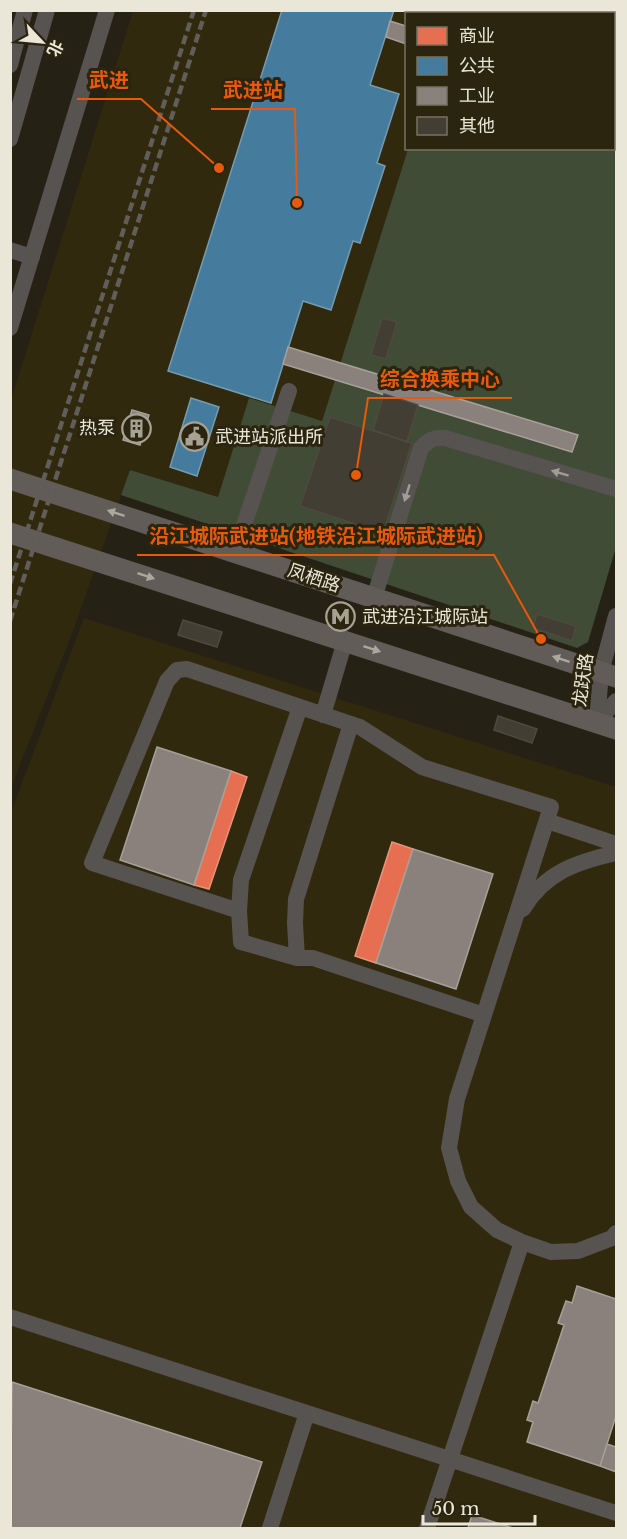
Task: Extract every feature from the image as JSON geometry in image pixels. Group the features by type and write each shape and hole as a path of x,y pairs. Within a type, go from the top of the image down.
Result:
{"main road":[{"name":"凤栖路","path":"10,479 374,598 611,671"},
{"path":"10,533 607,725"}],"street":[{"path":"10,64 25,10"},
{"path":"10,140 47,10"},
{"path":"10,328 107,10"},
{"path":"10,250 32,257"},
{"path":"234,552 289,391"},
{"path":"374,598 421,448 428,440 437,437 445,438 616,489"},
{"name":"龙跃路","path":"607,725 616,616"},
{"path":"324,715 345,640"},
{"path":"239,911 92,863 167,681 177,670 187,669 360,727 422,767 551,807 457,1099 449,1148 458,1181 471,1207 497,1230 551,1252 578,1251 612,1238 616,1233"},
{"name":"龙跃路","path":"607,725 616,701"},
{"path":"300,707 241,880 239,911 241,942 297,958 313,958 484,1015"},
{"path":"297,958 296,899 351,724"},
{"path":"547,821 616,844"},
{"path":"513,924 531,896 550,877 585,860 616,853"},
{"path":"427,1528 522,1242"},
{"path":"10,1317 616,1513"},
{"path":"270,1528 307,1413"}],"shaded area":[{"path":"133,11 451,11 405,12 405,150 408,150 322,421 249,399 218,497 130,470 73,631 11,787 11,400"},
{"path":"84,618 616,787 616,1528 11,1528 10,815"}],"green space":[{"path":"616,11 616,547 588,642 577,648 121,495 130,470 218,497 249,398 322,421 408,150 615,150 615,12 450,12"}],"building: 商业":[{"path":"231,771 247,777 209,889 194,885"},
{"path":"392,842 413,849 376,963 355,956"}],"building: 公共":[{"path":"282,10 394,10 370,85 399,94 377,163 385,166 360,243 353,241 331,310 303,301 271,403 168,371"},
{"name":"武进站派出所","path":"191,398 219,407 197,476 170,467"}],"building: 工业":[{"path":"390,21 405,26 405,44 386,37"},
{"path":"288,347 578,435 572,452 283,364"},
{"name":"热泵","path":"132,410 149,415 140,445 123,440"},
{"path":"157,747 231,771 194,885 120,860"},
{"path":"413,849 493,874 456,989 376,963"},
{"path":"577,1286 616,1299 616,1416 600,1466 527,1442 533,1422 527,1420 533,1401 538,1403 564,1325 558,1323 566,1301 572,1303"},
{"path":"12,1382 262,1462 240,1528 10,1528"},
{"path":"607,1444 616,1447 616,1472 600,1466"},
{"path":"472,1515 513,1528 468,1528"}],"building: 其他":[{"path":"612,10 616,10 616,70 615,12"},
{"path":"382,318 397,322 386,359 371,355"},
{"path":"384,394 418,405 407,442 373,430"},
{"path":"330,417 412,443 383,533 300,506"},
{"path":"537,614 576,626 572,641 533,628"},
{"path":"183,620 222,632 217,647 178,635"},
{"path":"498,716 537,729 532,743 494,730"}],"railway":[{"path":"10,584 194,10"},
{"path":"10,621 206,10"}],"place":[{"name":"武进","path":"219,168"},
{"name":"武进站","path":"297,203"},
{"name":"热泵","path":"136,428"},
{"name":"武进站派出所","path":"194,437"},
{"name":"综合换乘中心","path":"356,475"},
{"name":"武进沿江城际站","path":"341,617"},
{"name":"沿江城际武进站(地铁沿江城际武进站)","path":"541,639"}]}
